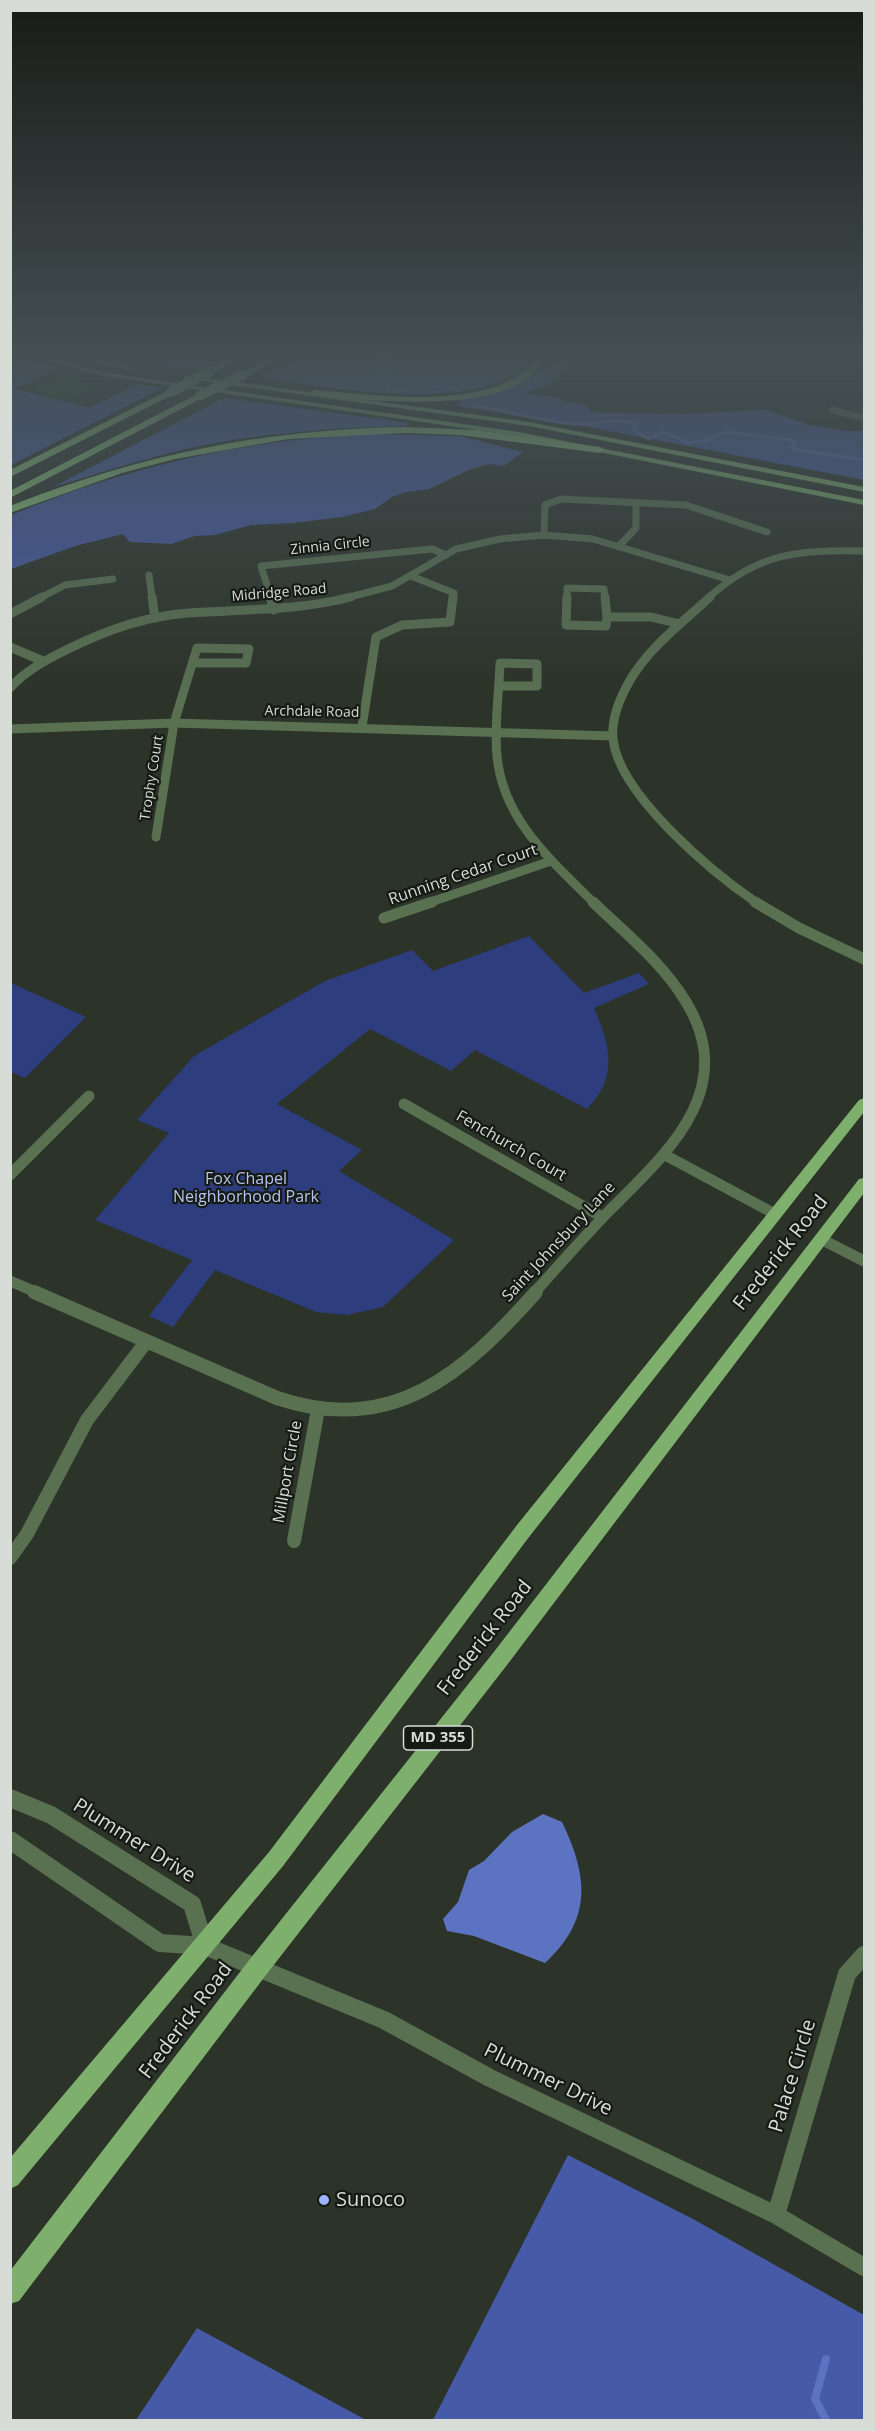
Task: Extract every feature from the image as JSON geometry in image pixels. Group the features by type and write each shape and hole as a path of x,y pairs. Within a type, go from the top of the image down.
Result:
{"highway":[{"path":"10,495 51,473"},
{"path":"10,510 69,487 117,473"}],"main road":[{"path":"717,473 864,503"},
{"path":"780,473 864,490"},
{"name":"Frederick Road","path":"10,2177 276,1859 523,1531 692,1322 864,1103"},
{"name":"Frederick Road","path":"10,2292 258,1967 494,1668 864,1184"}],"street":[{"path":"544,535 545,505 561,499 697,507 767,532"},
{"path":"619,546 636,533 638,524 636,503"},
{"name":"Midridge Road","path":"10,688 43,661 105,632 155,618 321,605 365,595 392,586 446,555 479,542 544,535 592,539 730,580"},
{"name":"Zinnia Circle","path":"274,610 261,566 432,549 446,555"},
{"path":"864,551 832,550 783,556 761,562 730,580 680,624 632,673 620,697 613,736 624,770 657,818 694,856 741,892 788,922 864,959"},
{"path":"148,575 155,618"},
{"path":"362,727 376,637 382,632 415,622 450,622 454,593 411,576"},
{"path":"10,614 65,585 113,579"},
{"path":"567,588 604,589 607,617 606,626 566,625 567,588"},
{"path":"607,617 651,618 680,624"},
{"path":"10,647 43,661"},
{"path":"197,648 249,649 246,663 193,663 197,648"},
{"name":"Trophy Court","path":"156,837 174,723 193,663"},
{"name":"Saint Johnsbury Lane","path":"10,1281 271,1396 318,1409 351,1409 388,1402 416,1393 441,1381 475,1356 602,1217 665,1155 680,1137 703,1088 704,1051 693,1013 667,974 551,861 519,824 509,803 498,762 497,732 499,686 500,663 537,664 537,686 499,686"},
{"name":"Archdale Road","path":"10,729 174,723 613,736"},
{"name":"Running Cedar Court","path":"384,918 551,861"},
{"path":"10,1175 89,1096"},
{"name":"Fenchurch Court","path":"404,1104 602,1217"},
{"path":"665,1155 775,1214"},
{"path":"821,1239 864,1261"},
{"path":"10,1558 27,1534 87,1420 146,1342"},
{"name":"Millport Circle","path":"294,1541 318,1409"},
{"name":"Plummer Drive","path":"10,1798 51,1815 192,1904 205,1946"},
{"name":"Plummer Drive","path":"10,1840 160,1943 205,1946 384,2020 490,2078 776,2215 864,2267"},
{"name":"Palace Circle","path":"776,2215 847,1974 864,1955"}],"green space":[{"name":"Fox Chapel Neighborhood Park","path":"529,936 584,993 639,973 649,984 594,1008 604,1034 608,1060 604,1085 587,1109 475,1050 451,1071 370,1029 277,1104 362,1150 339,1171 454,1240 383,1307 347,1315 316,1312 215,1270 173,1327 149,1316 192,1260 95,1220 169,1133 137,1120 194,1056 325,981 412,950 433,971"},
{"path":"11,983 86,1017 25,1078 11,1072"}],"shaded area":[{"path":"79,473 99,473 53,487"},
{"path":"130,473 462,473 429,489 406,492 392,497 375,509 342,517 251,525 215,535 195,536 171,544 130,542 123,534 75,546 11,569 11,515"},
{"path":"830,473 864,473 864,480"},
{"path":"543,1814 562,1822 571,1842 581,1879 578,1913 572,1930 561,1947 545,1963 474,1936 447,1931 443,1919 458,1902 469,1870 484,1861 512,1832"},
{"path":"568,2155 693,2219 864,2315 864,2420 433,2420"},
{"path":"197,2328 366,2420 136,2420"}],"waterway":[{"path":"826,2359 815,2399 826,2420"}],"place":[{"name":"Sunoco","path":"324,2200"}]}
